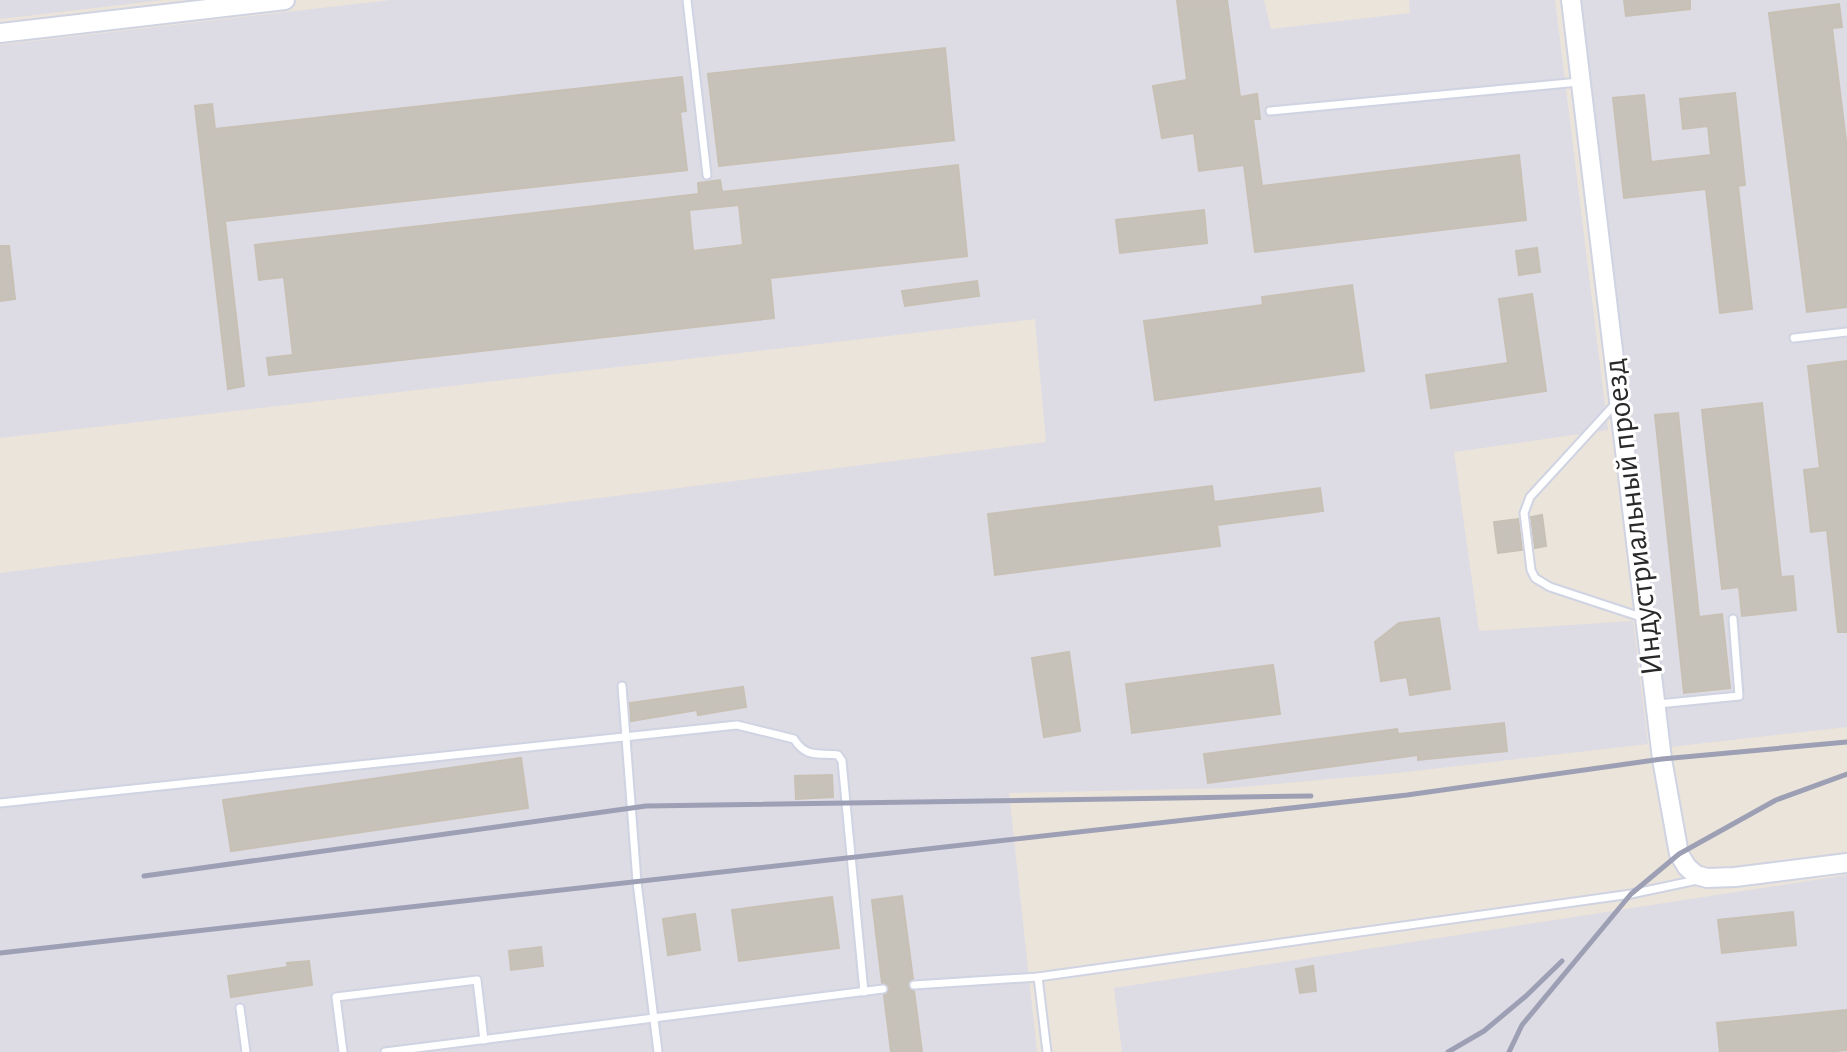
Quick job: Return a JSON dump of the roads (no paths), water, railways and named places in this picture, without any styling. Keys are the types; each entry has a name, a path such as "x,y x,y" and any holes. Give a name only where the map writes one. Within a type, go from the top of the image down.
{"street":[{"path":"0,33 285,0"},
{"name":"Индустриальный проезд","path":"1571,0 1662,759 1679,854 1691,871 1707,878"},
{"path":"1707,878 1847,863"}],"lane":[{"path":"687,0 707,175"},
{"path":"1270,111 1581,82"},
{"path":"1794,338 1847,332"},
{"path":"1619,400 1530,497 1524,513 1531,570 1535,578 1550,587 1646,618"},
{"path":"1655,705 1739,696 1733,619"},
{"path":"622,686 637,882 658,1052"},
{"path":"0,803 737,725 794,739 800,750 838,755 842,761 864,992"},
{"path":"914,985 1038,977 1631,894 1707,878"},
{"path":"1038,977 1047,1052"},
{"path":"343,1052 336,997 477,980 484,1040"},
{"path":"385,1052 883,989"},
{"path":"240,1008 246,1052"}],"railway":[{"path":"0,953 1407,795 1662,759 1847,742"},
{"path":"1509,1052 1522,1025 1631,894 1679,854 1776,800 1847,774"},
{"path":"144,876 646,806 1311,796"},
{"path":"1448,1052 1484,1031 1562,961"}]}
